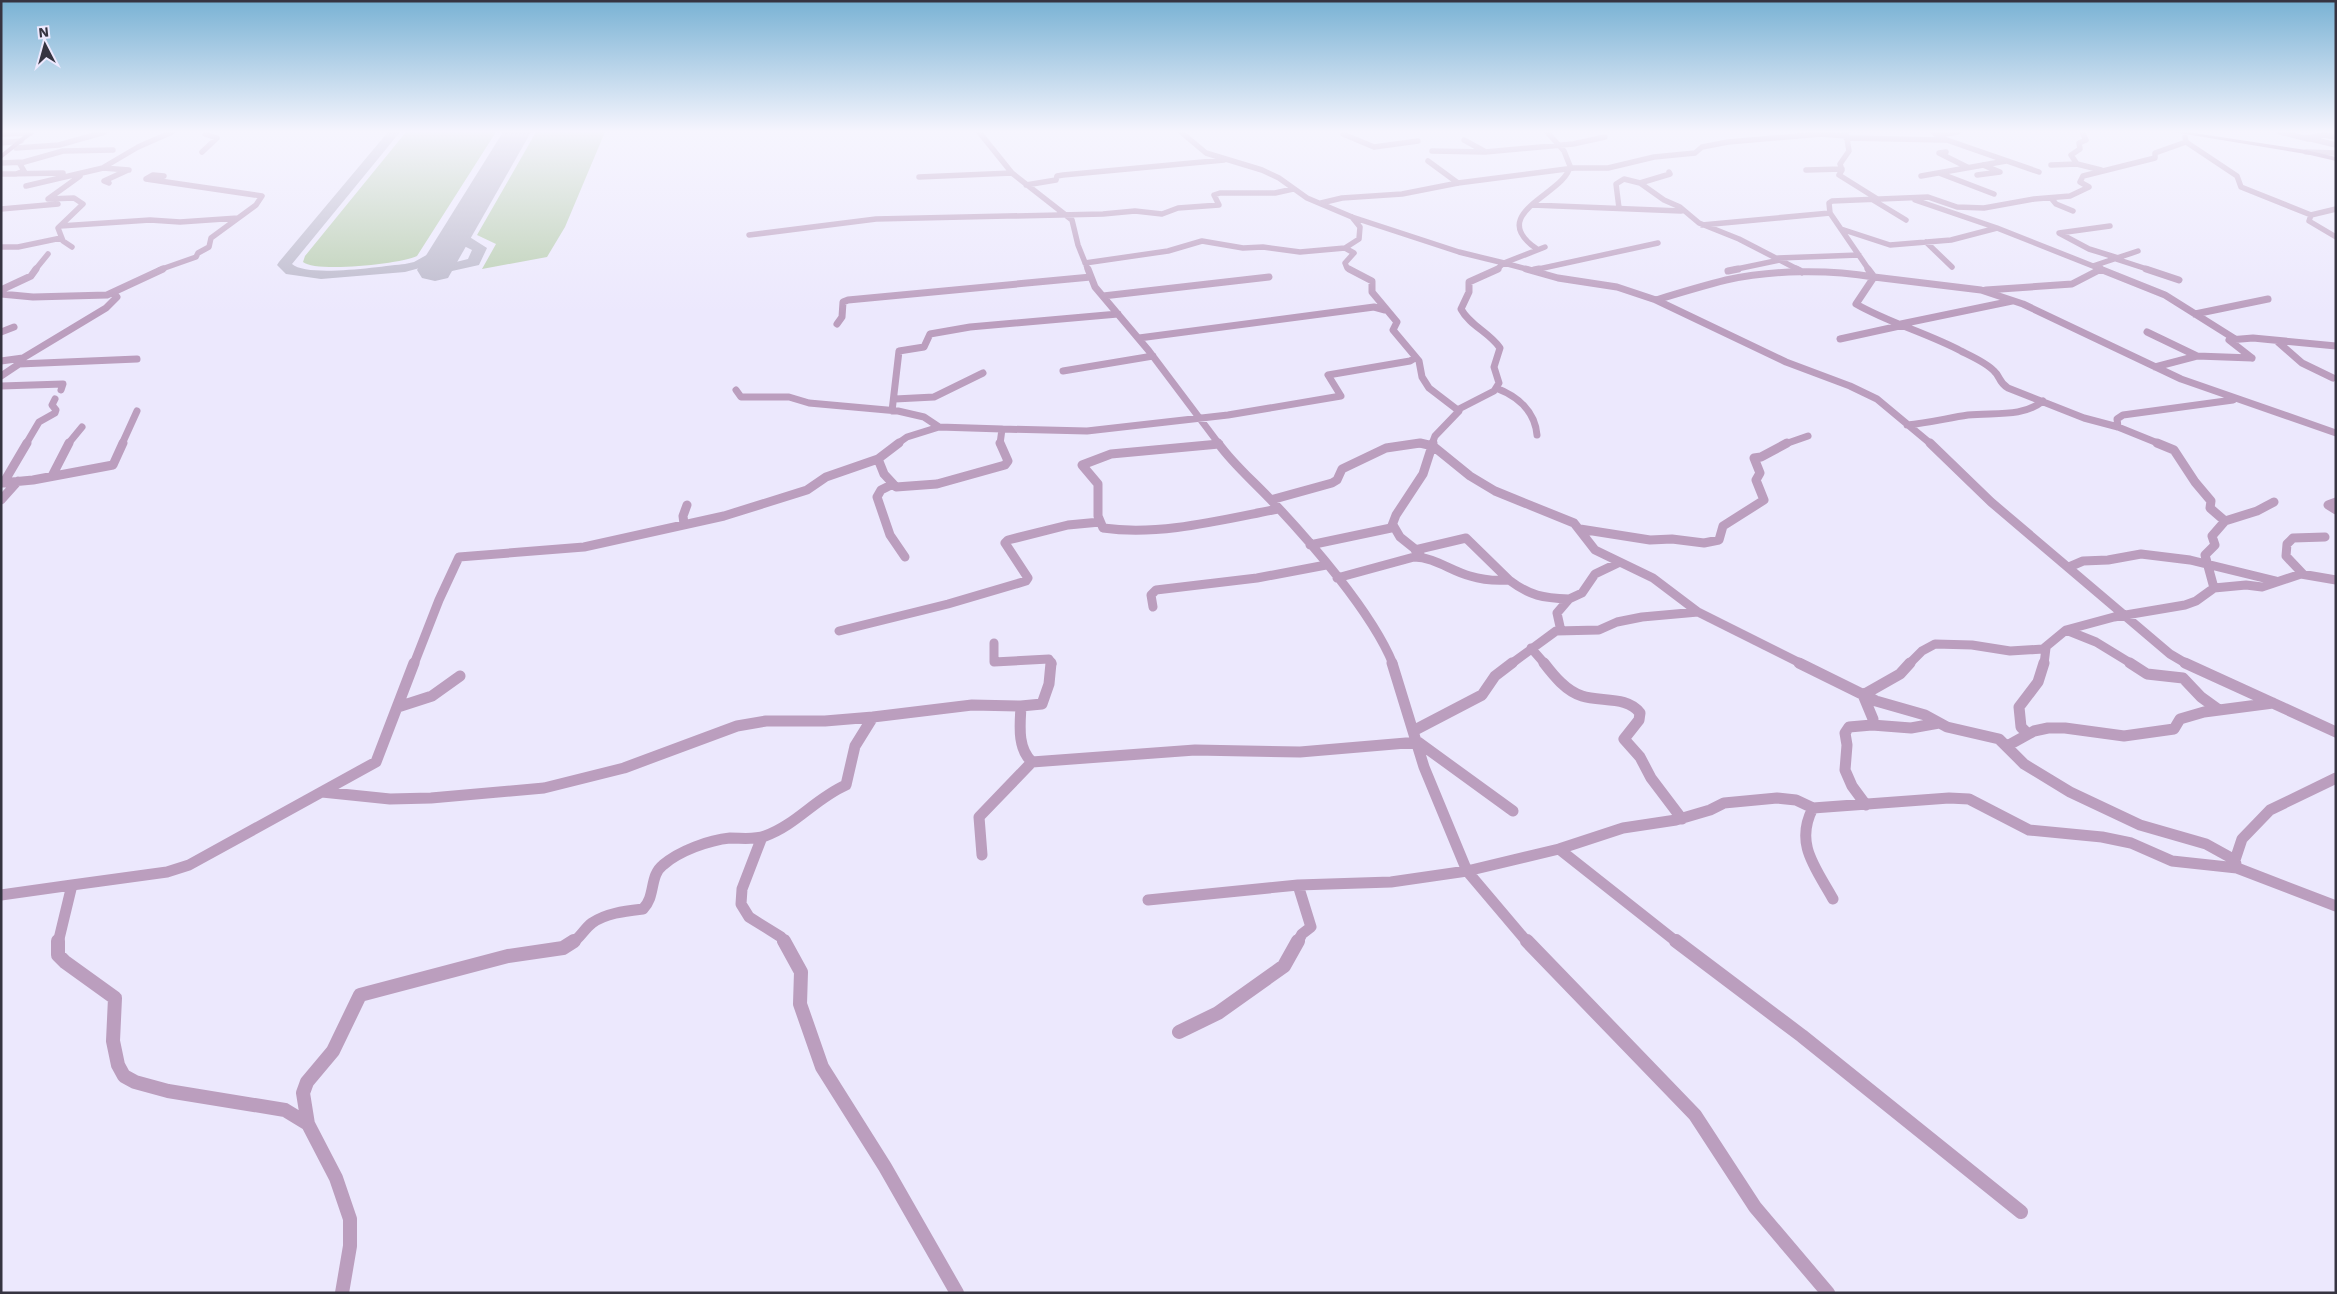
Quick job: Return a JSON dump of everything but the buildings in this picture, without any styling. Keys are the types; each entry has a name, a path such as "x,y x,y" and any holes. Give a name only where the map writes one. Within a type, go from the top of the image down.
{"street":[{"path":"30,244 59,228 82,207 83,204 74,198 48,198 56,192"},
{"path":"1,294 33,298 91,296 114,293 149,274 196,257 198,253 210,245 210,238 256,205 262,196 237,192"},
{"path":"1036,192 1072,220 1085,263 1103,296 1139,338 1230,459 1275,504 1360,607 1392,662 1424,767 1467,871 1517,931 1695,1115 1755,1207 1828,1293"},
{"path":"749,235 876,219 1063,213 1103,214 1152,211 1162,214 1174,210 1214,206 1219,204 1214,195 1220,193 1278,192"},
{"path":"1299,192 1352,217 1454,250 1558,278 1617,287 1656,300 1786,362 1861,390 1877,399 1928,442 1992,502 2170,654 2193,668 2336,732"},
{"path":"1321,204 1372,195 1410,192"},
{"path":"1537,249 1525,242 1519,232 1520,223 1532,205 1545,192"},
{"path":"1616,192 1619,208"},
{"path":"1652,192 1680,207 1702,225 1779,259 1802,272"},
{"path":"1865,192 1906,220"},
{"path":"1990,192 1994,194"},
{"path":"1874,277 1830,213 1828,203 1832,201 1928,197 1957,206 1984,208 2070,196 2080,192"},
{"path":"2254,192 2311,215 2336,209"},
{"path":"1907,198 1997,228 2165,295 2235,339 2336,346"},
{"path":"2051,198 2056,204 2073,211"},
{"path":"1,210 79,201"},
{"path":"1532,205 1683,211"},
{"path":"1702,225 1762,220 1795,214 1830,213"},
{"path":"2311,215 2309,221 2336,237"},
{"path":"1085,263 1168,250 1202,242 1243,248 1263,247 1300,252 1345,248 1359,239 1360,227 1352,217"},
{"path":"59,228 150,220 180,222 238,218"},
{"path":"2110,226 2059,233 2089,249 2179,280"},
{"path":"59,228 61,238 72,247"},
{"path":"1841,229 1888,244 1956,239 1997,228"},
{"path":"1,247 61,238"},
{"path":"1926,242 1952,267"},
{"path":"1533,270 1658,243"},
{"path":"1457,410 1494,391 1499,383 1494,367 1500,348 1493,337 1462,314 1461,309 1469,292 1469,282 1497,270 1504,263 1545,247"},
{"path":"1345,248 1354,253 1344,263 1347,268 1372,281 1372,292 1396,322 1393,330 1416,358 1429,388 1457,410"},
{"path":"2093,266 2138,251"},
{"path":"1,290 31,276 48,254"},
{"path":"1728,270 1779,259 1859,255"},
{"path":"1656,300 1710,287 1728,280 1802,272 1857,274 1981,290 2072,284 2101,269"},
{"path":"837,324 842,317 843,302 848,300 1091,277"},
{"path":"1103,296 1269,277"},
{"path":"1874,277 1866,292 1856,304 1875,315 1962,351 1990,368 2003,386 2084,418 2118,427 2177,452 2183,466 2211,501 2210,508 2225,521"},
{"path":"1981,290 2013,301 2155,367 2236,399 2336,433"},
{"path":"1,376 21,361 106,308 117,297 114,293"},
{"path":"2195,314 2268,299"},
{"path":"1840,339 2013,301"},
{"path":"1139,338 1374,307 1385,310"},
{"path":"892,411 895,399 898,351 923,348 928,335 932,333 968,327 1118,314"},
{"path":"1,332 14,327"},
{"path":"2147,332 2197,356"},
{"path":"2155,367 2197,356 2252,358 2230,342 2235,339"},
{"path":"2277,342 2302,363 2334,378"},
{"path":"1063,371 1153,356"},
{"path":"1,895 167,872 189,866 376,762 438,600 459,557 584,547 724,516 807,490 826,478 878,459 907,437 939,427 1086,431 1199,418 1341,396 1341,393 1328,378 1328,375 1410,361 1416,358"},
{"path":"1,361 137,359"},
{"path":"895,399 934,397 983,373"},
{"path":"1,386 63,384 61,390"},
{"path":"1496,388 1512,395 1521,403 1537,426 1537,435"},
{"path":"736,390 741,397 789,397 796,400 892,411 924,418 939,427"},
{"path":"3,482 39,422 55,414 56,410 52,406 55,399"},
{"path":"2118,427 2117,419 2123,415 2236,399"},
{"path":"1907,425 1975,414 2016,412 2036,407 2043,401"},
{"path":"1310,545 1387,530 1393,525 1396,515 1412,495 1423,474 1435,436 1459,411 1457,410"},
{"path":"3,482 52,476 113,465 137,411"},
{"path":"52,476 64,450 82,427"},
{"path":"878,459 884,474 896,487 912,488 1005,465 1008,461 1000,446 1002,430"},
{"path":"1580,529 1650,540 1672,539 1683,542 1704,543 1719,540 1723,526 1764,500 1756,480 1760,473 1754,458 1761,457 1790,442 1808,436"},
{"path":"1219,444 1111,454 1082,465 1098,484 1100,522 1103,528 1117,530 1180,528 1275,504 1332,483 1336,480 1342,468 1386,448 1420,443 1433,446 1480,482 1529,506 1561,516 1580,529 1595,550 1618,563 1653,578 1698,612 1863,695 1899,709 1925,715 1947,727 1999,739 2024,764 2093,803 2140,825 2186,837 2215,848 2336,906"},
{"path":"1,500 18,481"},
{"path":"893,484 881,490 877,497 888,520 887,532 894,545 905,557"},
{"path":"2214,588 2206,555 2215,545 2212,536 2225,521 2258,511 2274,502"},
{"path":"2336,502 2328,505 2336,510"},
{"path":"684,524 683,516 687,505"},
{"path":"840,631 948,604 1026,581 1028,578 1025,571 1005,542 1068,525 1100,522"},
{"path":"1393,525 1400,537 1424,557 1469,576 1509,580"},
{"path":"2302,574 2286,556 2287,544 2293,538 2325,537"},
{"path":"1416,550 1466,538 1502,571 1509,580 1534,596 1547,599 1569,599"},
{"path":"2069,567 2083,561 2108,560 2142,554 2208,565 2276,581"},
{"path":"1337,578 1414,557 1424,557"},
{"path":"1561,631 1557,613 1569,599 1582,592 1595,574 1618,563"},
{"path":"1153,607 1152,595 1156,590 1256,578 1326,564"},
{"path":"1863,695 1900,674 1922,651 1935,644 1972,645 1980,648 2010,651 2046,648 2066,630 2125,615 2185,605 2214,588 2246,585 2262,587 2302,574 2336,580"},
{"path":"1021,706 1023,751 1026,758 1032,762 1194,750 1300,752 1416,736 1482,696 1495,676 1556,631 1599,630 1617,622 1642,617 1698,612"},
{"path":"2066,630 2096,642 2147,674 2182,678 2201,697 2219,710"},
{"path":"322,792 390,798 431,798 544,788 624,768 737,726 766,721 825,721 972,705 1021,706 1042,704 1049,684 1052,664 1049,659 994,662 994,644"},
{"path":"1531,648 1567,686 1579,695 1626,702 1638,710 1639,721 1624,739 1640,756 1656,786 1682,819"},
{"path":"2027,733 2021,727 2019,707 2038,682 2039,674 2044,667 2046,648"},
{"path":"398,707 432,696 460,676"},
{"path":"1863,695 1873,719 1872,725"},
{"path":"2008,746 2019,743 2027,733 2064,728 2126,737 2174,729 2180,719 2219,710 2273,703"},
{"path":"342,1293 350,1246 350,1219 336,1178 308,1124 303,1093 307,1082 333,1050 360,995 508,956 563,948 580,938 592,923 615,913 643,909 648,906 652,899 654,874 659,867 670,859 706,844 725,839 762,837 793,823 834,789 846,785 855,746 873,717"},
{"path":"1866,806 1850,784 1845,765 1849,746 1845,733 1849,727 1872,725 1911,728 1939,723"},
{"path":"1416,736 1514,811"},
{"path":"982,856 978,817 1032,762"},
{"path":"2237,860 2242,839 2270,810 2319,788 2336,778"},
{"path":"1148,900 1298,885 1391,882 1467,871 1558,849 1623,828 1682,819 1710,810 1724,803 1777,798 1796,800 1813,808 1866,806 1949,798 1969,800 1990,808 2029,830 2102,837 2131,844 2172,861 2196,865 2237,860"},
{"path":"1813,808 1807,819 1805,848 1833,899"},
{"path":"762,837 742,890 741,904 749,917 781,937 801,972 800,1004 822,1067 886,1167 957,1293"},
{"path":"1558,849 1648,920 1802,1036 2021,1212"},
{"path":"72,885 64,923 58,939 58,955 70,969 102,985 115,998 113,1041 118,1065 124,1076 134,1082 168,1091 285,1110 308,1124"},
{"path":"1179,1032 1218,1013 1284,966 1302,934 1311,927 1298,885"}],"green space":[{"path":"357,192 458,192 417,256 394,262 324,267 303,262 305,256"},
{"path":"501,192 580,192 565,227 547,257 482,269 496,244 477,235"}],"taxiway":[{"path":"344,192 284,265 291,271 321,275 360,273 405,268 419,265 431,258"},
{"path":"431,258 433,265 452,267 474,262 480,248 459,238 457,233"},
{"path":"431,258 448,247"}],"runway":[{"path":"435,270 481,192"}]}
